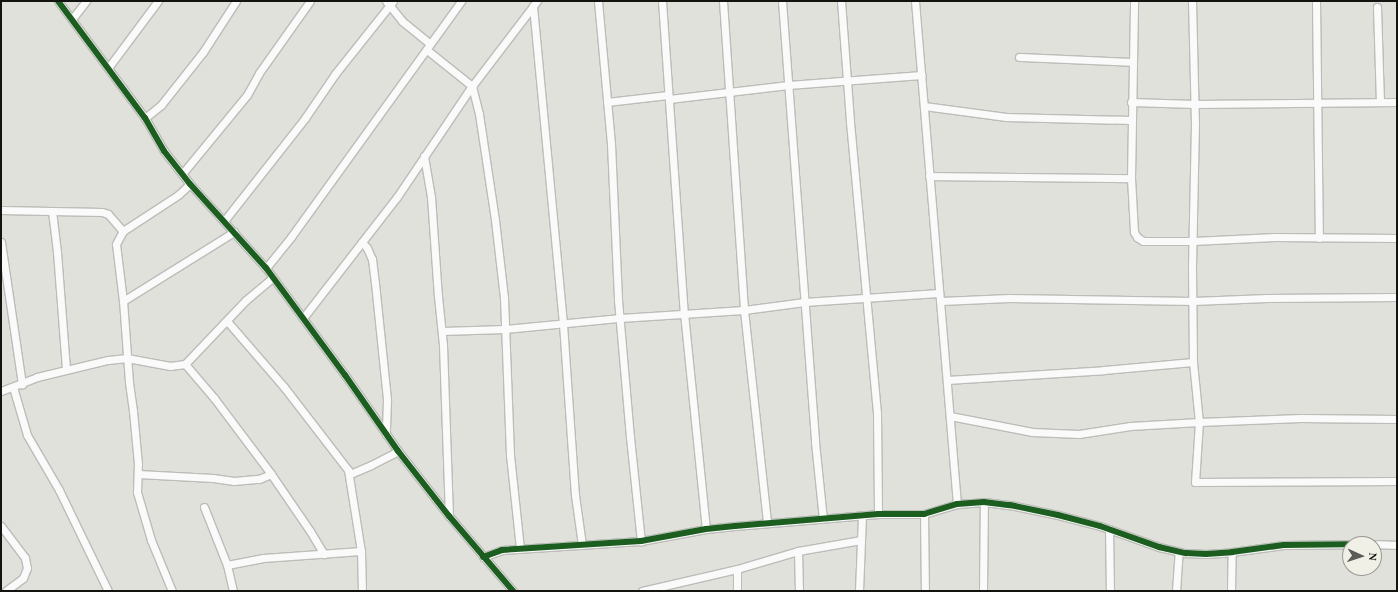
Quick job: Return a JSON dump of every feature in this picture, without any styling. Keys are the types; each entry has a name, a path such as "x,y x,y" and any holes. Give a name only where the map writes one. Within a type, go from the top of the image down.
{"street":[{"path":"58,1 145,118 164,151 190,184 266,268 398,451 449,516 513,591"},
{"path":"72,19 86,1"},
{"path":"108,68 158,1"},
{"path":"145,118 161,105 203,52 236,1"},
{"path":"182,174 247,95 259,73 310,1"},
{"path":"266,268 291,237 461,1"},
{"path":"598,1 607,102 620,318 630,437 642,541"},
{"path":"662,1 684,313 706,529"},
{"path":"723,1 744,310 767,523"},
{"path":"782,1 815,442 823,519"},
{"path":"841,1 846,80 877,414 878,514"},
{"path":"915,1 957,504"},
{"path":"1134,1 1134,62 1131,102 1131,178 1134,232 1137,237 1143,241 1193,242 1265,238 1397,238"},
{"path":"1192,1 1195,104 1193,242 1194,362 1200,422 1196,483 1397,481"},
{"path":"1316,1 1319,238"},
{"path":"224,222 300,124 335,74 390,2 402,21 472,86 479,114 495,220 504,298 510,455 520,548"},
{"path":"303,318 397,197 472,86 535,3"},
{"path":"535,3 563,324 575,495 582,545"},
{"path":"1377,7 1380,102"},
{"path":"1019,57 1134,62"},
{"path":"607,102 730,92 846,80 922,75"},
{"path":"1131,102 1195,104 1397,102"},
{"path":"924,106 1006,117 1131,120"},
{"path":"424,156 431,197 442,331 449,516"},
{"path":"929,176 1131,178"},
{"path":"172,591 151,540 138,499 136,482 138,474 123,301 116,244 123,231 178,194 190,184"},
{"path":"1,210 102,212 108,214 123,231"},
{"path":"52,211 57,252 66,370"},
{"path":"123,301 234,232"},
{"path":"1,242 22,384"},
{"path":"362,242 367,248 372,259 387,400 386,434"},
{"path":"1,391 38,377 108,360 127,358 170,366 185,364 246,300 272,278"},
{"path":"442,331 505,329 620,318 744,310 804,302 867,299 940,297 1193,301 1268,298 1397,297"},
{"path":"227,321 284,387 350,474 361,551 362,591"},
{"path":"947,380 1104,370 1194,362"},
{"path":"185,364 214,398 271,474 324,554"},
{"path":"13,387 27,435 59,490 108,591"},
{"path":"950,416 1032,432 1079,434 1130,426 1200,422 1300,418 1397,419"},
{"path":"350,474 398,451"},
{"path":"138,474 213,478 234,481 255,480 271,474"},
{"path":"483,557 502,550 642,541 706,529 767,523 878,514 924,514 957,504 984,502 1010,505 1044,512 1109,529 1159,547 1179,552 1206,554 1284,545 1342,544"},
{"path":"983,591 984,502"},
{"path":"204,507 227,565 233,591"},
{"path":"924,514 925,591"},
{"path":"859,591 862,516"},
{"path":"1,526 25,558 27,568 23,578 6,591"},
{"path":"1109,529 1110,591"},
{"path":"642,591 680,587 798,551 861,540"},
{"path":"1382,544 1397,545"},
{"path":"227,565 263,558 361,551"},
{"path":"798,551 799,591"},
{"path":"1176,591 1179,552"},
{"path":"1231,591 1232,552"},
{"path":"737,569 737,591"}],"cycle path":[{"path":"58,1 145,118 164,151 190,184 266,268 345,375 398,451 449,516 513,591"},
{"path":"483,557 502,550 641,541 706,529 735,526 878,514 924,514 957,504 984,502 1010,505 1058,515 1100,526 1159,547 1186,553 1206,554 1232,552 1284,545 1342,544"}]}
